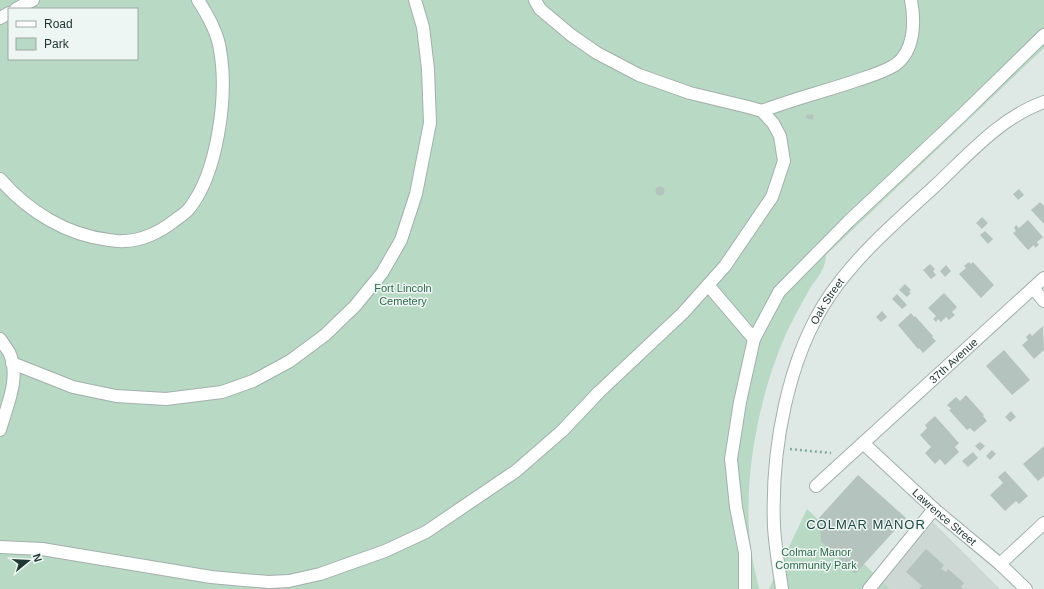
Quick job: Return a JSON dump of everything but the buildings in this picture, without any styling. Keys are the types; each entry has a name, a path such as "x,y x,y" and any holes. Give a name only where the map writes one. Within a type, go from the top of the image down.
{"street":[{"path":"18,8 33,0"},
{"path":"0,179 13,194 41,215 66,229 94,238 124,242 147,237 165,228 188,210 201,189 214,158 223,87 220,49 209,18 198,0"},
{"path":"12,363 73,387 116,396 166,399 222,392 254,381 290,360 325,336 355,306 382,273 401,240 416,194 430,123 428,69 423,27 415,0"},
{"path":"0,547 42,549 211,577 269,582 320,574 385,551 426,532 516,471 562,431 599,392 683,313 725,266 772,197 784,161 780,136 773,123 762,111 748,106 690,93 639,75 597,53 571,35 540,9 535,0"},
{"path":"762,111 788,101 876,74 896,64 906,53 913,36 914,15 911,0"},
{"path":"745,589 745,553 736,507 731,459 740,402 754,339 779,292 849,221 961,116 1044,35"},
{"name":"Oak Street","path":"782,589 776,554 774,526 774,497 779,447 782,423 790,385 801,351 815,320 830,294 854,264 880,237 977,147 1013,117 1030,107 1044,102"},
{"name":"37th Avenue","path":"816,486 1044,278"},
{"path":"708,285 754,339"},
{"path":"1033,288 1044,301"},
{"path":"0,339 9,353 14,381 0,430"},
{"name":"Lawrence Street","path":"863,443 934,509 1000,564 1026,589"},
{"path":"869,589 934,509"},
{"path":"1000,564 1044,523"}],"path":[{"path":"779,447 811,451"}],"shaded area":[{"path":"933,522 1000,589 890,589 882,581"}],"green space":[{"name":"Fort Lincoln Cemetery","path":"0,0 1044,0 1044,48 826,255 822,270 808,292 785,336 775,360 760,413 754,441 751,469 749,524 751,550 759,589 0,589"},
{"name":"Colmar Manor Community Park","path":"807,509 890,589 769,589"}],"district":[{"name":"COLMAR MANOR","path":"866,524"}]}
